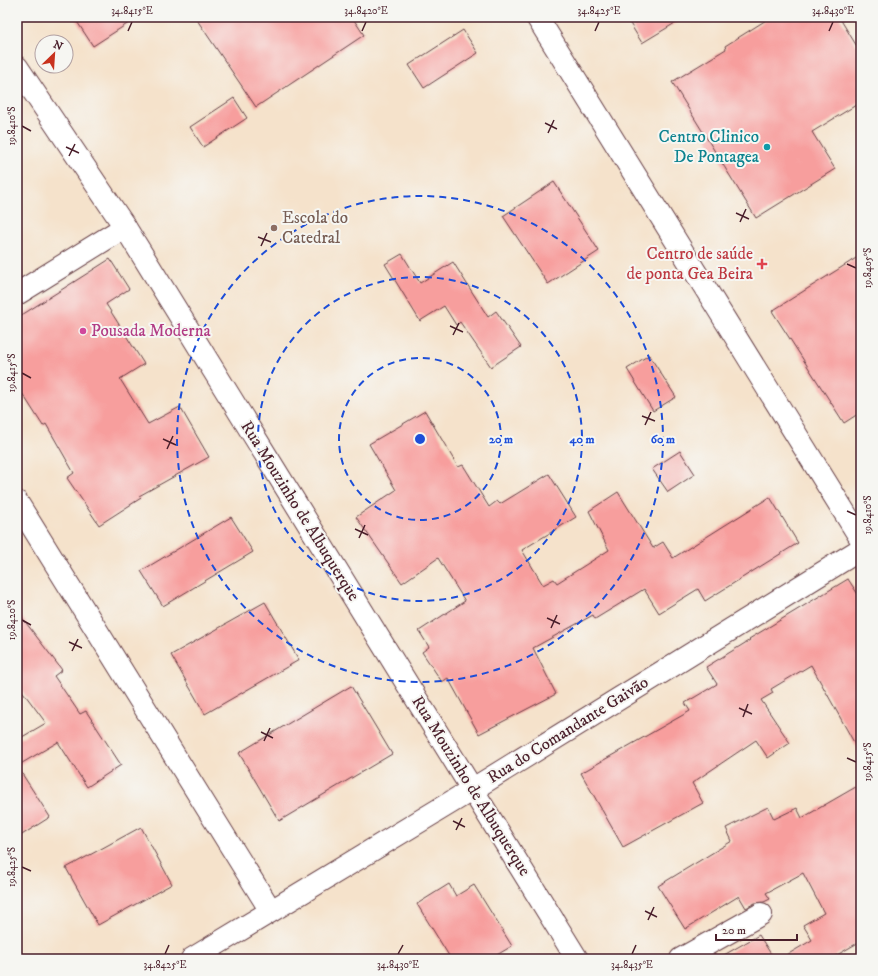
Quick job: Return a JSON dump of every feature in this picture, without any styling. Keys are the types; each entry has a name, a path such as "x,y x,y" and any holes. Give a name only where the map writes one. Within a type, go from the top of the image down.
{"street":[{"path":"537,17 861,539"},
{"name":"Rua Mouzinho de Albuquerque","path":"17,67 124,227 577,959"},
{"path":"17,294 124,227"},
{"path":"17,502 271,911"},
{"name":"Rua do Comandante Gaivão","path":"192,959 473,789 861,549"},
{"path":"681,959 761,914"}],"building":[{"path":"74,17 138,17 93,46"},
{"path":"195,17 352,17 364,35 256,107"},
{"path":"626,17 685,17 642,43"},
{"path":"771,17 839,17 861,53 861,102 812,132 835,169 756,218 672,82 726,49 725,46"},
{"path":"463,30 478,53 424,88 409,65"},
{"path":"234,98 247,118 203,147 190,127"},
{"path":"554,182 599,251 548,284 503,216"},
{"path":"402,254 420,283 453,262 488,317 496,311 521,347 491,367 460,322 456,325 444,306 420,321 385,264"},
{"path":"861,255 861,412 844,423 772,311"},
{"path":"110,259 129,289 106,304 144,364 120,379 148,424 180,407 209,457 139,496 141,498 99,525 67,478 74,473 46,424 43,426 17,385 17,318"},
{"path":"649,355 676,397 653,411 627,369"},
{"path":"425,411 458,467 463,465 489,507 497,501 500,504 549,474 576,517 522,550 543,585 554,579 557,583 609,550 589,511 618,492 653,548 663,542 673,558 770,497 798,543 705,601 698,589 659,613 644,589 595,619 593,615 533,648 556,694 479,734 448,678 442,682 422,652 429,647 419,631 465,601 438,558 402,583 356,517 396,490 369,444"},
{"path":"680,451 695,474 668,492 652,469"},
{"path":"231,517 253,552 163,606 141,571"},
{"path":"848,579 861,599 861,755 811,665 771,689 773,693 761,700 790,743 768,758 756,740 692,783 703,803 623,847 581,773 690,711 685,703 717,684 706,667"},
{"path":"265,602 299,660 205,714 171,655"},
{"path":"17,611 62,670 54,676 80,714 86,711 121,765 87,787 58,742 17,766 17,740 46,723 17,684"},
{"path":"351,686 392,754 279,821 239,753"},
{"path":"17,766 50,817 17,838"},
{"path":"861,784 861,941 830,959 780,959 812,940 803,925 824,913 803,873 766,893 770,899 764,902 755,903 746,908 739,896 685,929 658,886 732,841 726,828 768,807 774,819 797,808 802,818"},
{"path":"141,827 172,884 98,925 66,868"},
{"path":"449,884 456,896 474,885 512,946 490,959 451,959 417,904"},
{"path":"759,935 774,959 717,959"}],"place":[{"name":"Centro Clinico De Pontagea","path":"767,147"},
{"name":"Escola do Catedral","path":"274,228"},
{"name":"Centro de saúde de ponta Gea Beira","path":"762,264"},
{"name":"Pousada Moderna","path":"83,331"}]}
